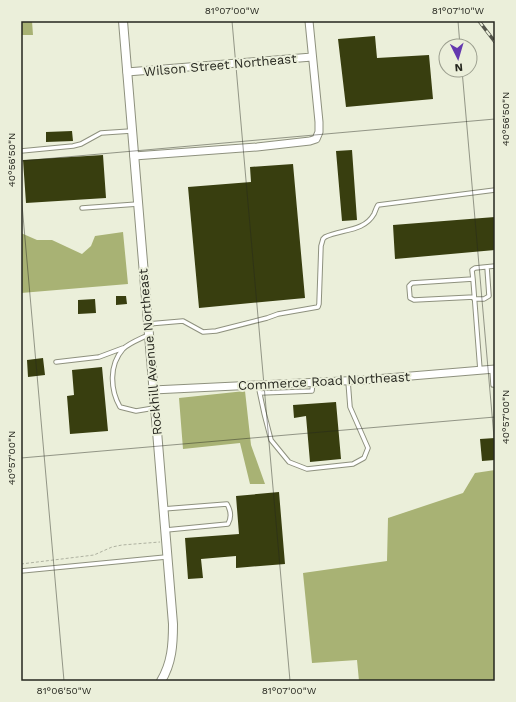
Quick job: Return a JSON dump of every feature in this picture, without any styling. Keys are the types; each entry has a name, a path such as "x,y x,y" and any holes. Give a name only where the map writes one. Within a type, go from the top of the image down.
{"street":[{"name":"Rockhill Avenue Northeast","path":"123,21 173,624 173,647 165,680"},
{"path":"134,156 257,147 310,142 316,139 319,132 319,122 309,21"},
{"name":"Wilson Street Northeast","path":"127,72 312,57"},
{"name":"Commerce Road Northeast","path":"153,390 259,389 313,382 348,381 494,369"}],"lane":[{"path":"21,151 73,146 101,133 132,131"},
{"path":"148,324 183,321 203,332 216,331 278,314 318,307 321,246 325,237 356,228 366,223 378,206 495,190"},
{"path":"82,208 138,204"},
{"path":"473,279 412,283 409,286 410,298 414,300 484,299 489,296 487,266"},
{"path":"480,370 472,270 475,268 495,266"},
{"path":"56,362 99,357 124,348 149,335"},
{"path":"124,348 114,362 112,383 114,397 120,407 136,411 155,408"},
{"path":"494,369 493,385 495,385"},
{"path":"259,389 271,440 289,462 307,469 353,464 364,458 368,448 350,407 348,381"},
{"path":"163,508 227,504 230,509 231,519 228,524 165,530"},
{"path":"21,571 168,557"}],"path":[{"path":"21,564 94,555 112,547 122,545 166,542"}],"green space":[{"path":"21,21 32,21 33,35 21,35"},
{"path":"123,232 128,284 21,293 21,233 37,240 52,240 82,254 91,246 95,236"},
{"path":"245,391 251,445 265,484 250,484 240,443 183,449 179,398"},
{"path":"495,470 495,681 359,681 357,660 312,663 303,573 387,561 388,518 463,493 475,473"}],"building":[{"path":"375,36 377,58 429,55 433,99 346,107 338,39"},
{"path":"72,131 73,141 46,142 46,132"},
{"path":"352,150 357,220 342,221 336,151"},
{"path":"103,155 106,198 26,203 23,160"},
{"path":"293,164 305,298 199,308 188,187 251,182 250,167"},
{"path":"495,217 495,250 395,259 393,225"},
{"path":"116,296 126,296 127,304 116,305"},
{"path":"95,299 96,313 78,314 78,300"},
{"path":"43,358 45,375 28,377 27,360"},
{"path":"102,367 108,431 70,434 67,396 74,395 72,370"},
{"path":"336,402 341,459 310,462 306,416 294,418 293,405"},
{"path":"495,438 495,460 482,461 480,439"},
{"path":"279,492 285,564 236,568 236,556 201,559 203,578 188,579 185,538 239,534 236,496"}],"railway":[{"path":"479,21 495,42"}]}
